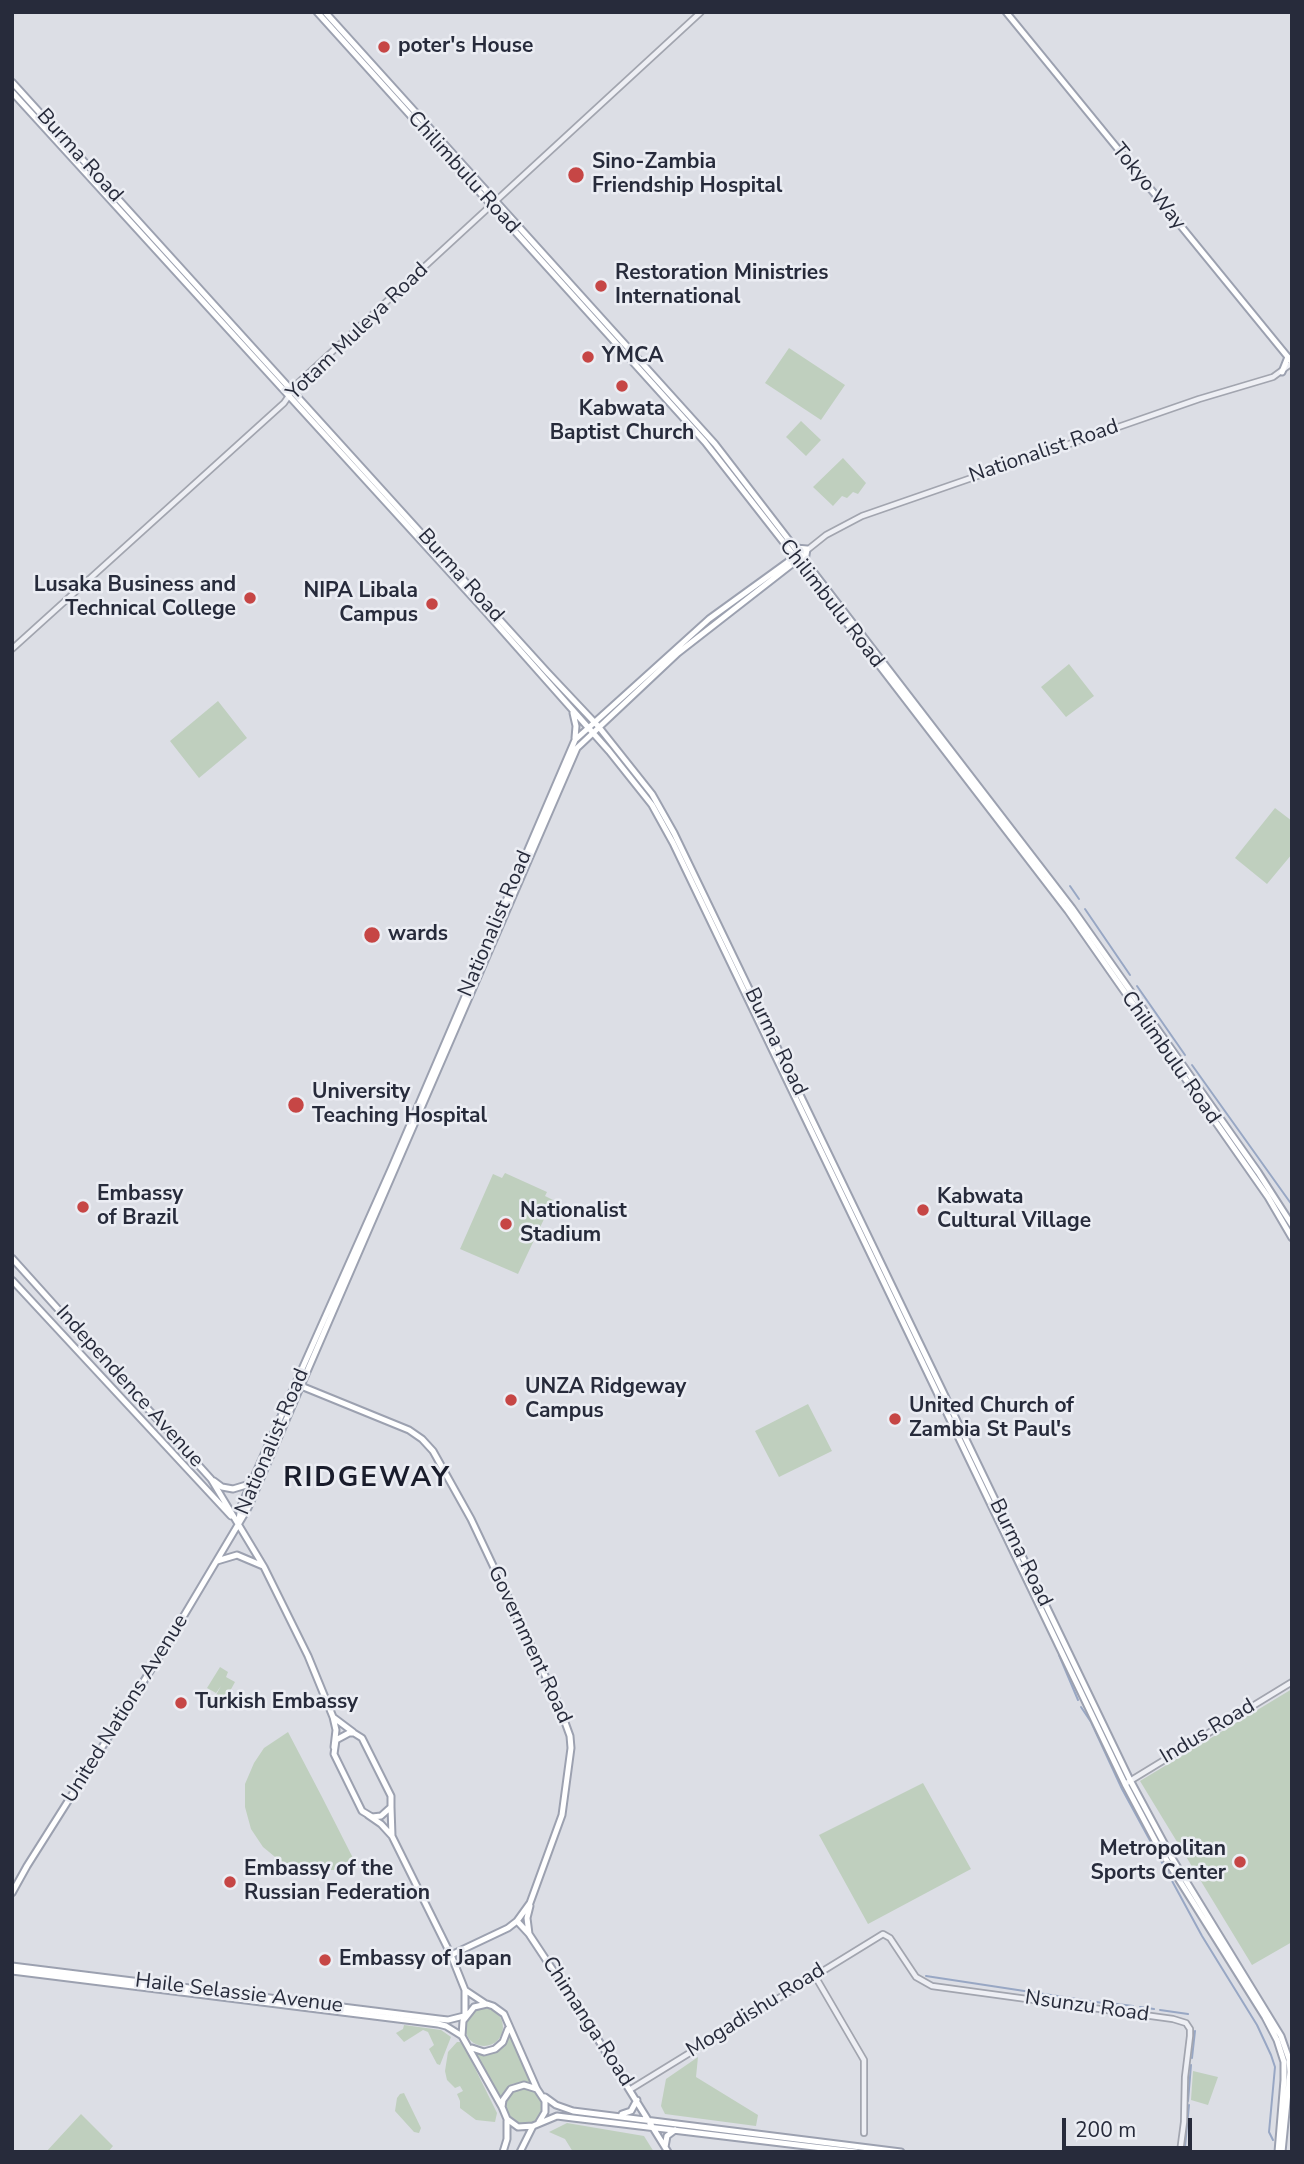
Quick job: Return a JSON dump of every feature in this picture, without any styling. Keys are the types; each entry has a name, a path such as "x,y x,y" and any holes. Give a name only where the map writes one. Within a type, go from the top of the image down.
{"main road":[{"name":"Chilimbulu Road","path":"317,12 715,444 796,548 799,560 842,617 1068,911 1268,1197 1292,1238"},
{"name":"Chilimbulu Road","path":"325,12 705,442 1072,908 1258,1172 1292,1225"},
{"name":"Tokyo Way","path":"1006,12 1289,357"},
{"name":"Burma Road","path":"12,82 290,395 583,709 641,779 674,833 1127,1782"},
{"name":"Burma Road","path":"12,92 485,611 604,745 652,805 673,843 1127,1782 1270,2014 1284,2044 1289,2059 1290,2083 1280,2152"},
{"path":"1289,357 1282,372 1292,372"},
{"path":"796,548 807,549"},
{"path":"799,560 807,549"},
{"path":"784,566 788,550"},
{"name":"Nationalist Road","path":"238,1523 248,1508 575,745 684,648 784,566 799,560"},
{"path":"570,709 576,726 575,745 591,741 604,745"},
{"path":"583,709 607,714 604,726 606,735"},
{"name":"Independence Avenue","path":"12,1258 211,1479 238,1523 264,1567 333,1717 336,1730 334,1754 360,1805 392,1836 451,1955 465,1990 465,2016"},
{"name":"Independence Avenue","path":"12,1280 238,1523"},
{"path":"101,1378 111,1367"},
{"name":"Nationalist Road","path":"238,1523 241,1506 299,1386"},
{"name":"Government Road","path":"299,1386 409,1430 433,1451 471,1519 558,1703 570,1736 571,1748 562,1815 530,1903 517,1921 451,1955"},
{"path":"211,1479 222,1487 233,1489 253,1483"},
{"name":"United Nations Avenue","path":"12,1893 238,1523"},
{"path":"217,1561 237,1555 264,1567"},
{"name":"Independence Avenue","path":"333,1717 366,1744 391,1796 392,1836"},
{"path":"334,1747 336,1740 342,1735 356,1734"},
{"path":"368,1815 381,1816 390,1807"},
{"path":"529,1934 527,1918 530,1903"},
{"name":"Chimanga Road","path":"517,1921 529,1934 631,2090 666,2149"},
{"name":"Haile Selassie Avenue","path":"12,1968 439,2019 465,2016"},
{"name":"Haile Selassie Avenue","path":"12,1968 438,2024 462,2036"},
{"path":"465,1990 499,2009 537,2090 556,2105 573,2111 616,2116 678,2129 856,2152"},
{"path":"487,2004 474,2007 465,2016 461,2025 462,2036 502,2107 507,2139 503,2152"},
{"path":"469,2046 484,2052 495,2049 506,2037 508,2026"},
{"path":"502,2107 503,2100 511,2089 524,2085 537,2090"},
{"path":"520,2152 546,2106 542,2095"},
{"path":"616,2116 631,2111 637,2100"},
{"path":"506,2119 518,2127 557,2116 650,2123 901,2152"},
{"path":"666,2149 667,2136 678,2129"}],"street":[{"name":"Yotam Muleya Road","path":"12,649 290,395 701,12"},
{"name":"Nationalist Road","path":"807,549 826,535 862,516 1282,372"},
{"name":"Indus Road","path":"1127,1782 1292,1682"},
{"name":"Mogadishu Road","path":"631,2090 883,1934"},
{"name":"Nsunzu Road","path":"883,1934 890,1938 916,1977 932,1986 1186,2023 1191,2036 1185,2077 1180,2152"},
{"path":"815,1976 864,2060 864,2133"}],"green space":[{"path":"789,348 845,385 821,420 765,383"},
{"path":"801,421 821,440 806,456 786,437"},
{"path":"843,458 866,483 858,494 853,492 847,498 842,496 833,506 813,487"},
{"path":"1069,664 1094,696 1066,717 1041,687"},
{"path":"218,701 247,738 199,778 170,741"},
{"path":"1275,808 1292,821 1292,854 1267,884 1235,858"},
{"name":"Nationalist Stadium","path":"505,1173 547,1192 545,1196 553,1200 518,1274 460,1249 493,1174 502,1178"},
{"path":"808,1404 832,1451 779,1477 755,1431"},
{"path":"220,1667 228,1672 226,1677 235,1682 224,1702 215,1697 221,1686 216,1693 207,1688"},
{"name":"Metropolitan Sports Center","path":"1292,1689 1292,1942 1252,1965 1140,1781"},
{"path":"288,1732 355,1862 333,1870 301,1869 280,1861 263,1847 251,1829 245,1807 245,1784 264,1748"},
{"path":"923,1783 971,1869 868,1924 819,1835"},
{"path":"484,2008 498,2013 503,2027 498,2041 484,2046 470,2041 465,2027 470,2013"},
{"path":"404,2025 441,2030 451,2037 440,2065 429,2049 434,2045 428,2032 423,2030 404,2042 396,2033 403,2029"},
{"path":"510,2037 532,2083 512,2084 504,2091 500,2100 476,2053 497,2051"},
{"path":"457,2042 464,2046 497,2113 495,2122 476,2120 460,2108 457,2094 463,2091 460,2086 455,2088 447,2080 445,2071 448,2052"},
{"path":"698,2057 696,2077 758,2115 756,2126 665,2114 661,2106 666,2079"},
{"path":"1193,2071 1218,2077 1208,2105 1191,2100"},
{"path":"524,2089 537,2095 543,2108 537,2121 524,2127 511,2121 505,2108 511,2095"},
{"path":"404,2093 421,2128 419,2133 414,2132 395,2111 397,2098"},
{"path":"81,2114 113,2146 108,2152 46,2152"},
{"path":"567,2123 644,2136 654,2152 573,2152 565,2139 549,2132"}],"waterway":[{"path":"1070,886 1079,899"},
{"path":"1085,909 1130,975"},
{"path":"1137,986 1185,1055"},
{"path":"1192,1065 1292,1205"},
{"path":"1059,1655 1078,1700"},
{"path":"1081,1707 1202,1936 1257,2025 1271,2055 1275,2067 1269,2132 1273,2140"},
{"path":"926,1976 1103,2003"},
{"path":"1109,2003 1133,2006"},
{"path":"1140,2007 1154,2009"},
{"path":"1160,2010 1188,2014"},
{"path":"1192,2058 1195,2031"},
{"path":"1188,2101 1191,2065"},
{"path":"1185,2147 1189,2105"}],"place":[{"name":"poter's House","path":"384,47"},
{"name":"Sino-Zambia Friendship Hospital","path":"576,175"},
{"name":"Restoration Ministries International","path":"601,286"},
{"name":"YMCA","path":"588,357"},
{"name":"Kabwata Baptist Church","path":"622,386"},
{"name":"Lusaka Business and Technical College","path":"250,598"},
{"name":"NIPA Libala Campus","path":"432,604"},
{"name":"wards","path":"372,935"},
{"name":"University Teaching Hospital","path":"296,1105"},
{"name":"Embassy of Brazil","path":"83,1207"},
{"name":"Kabwata Cultural Village","path":"923,1210"},
{"name":"Nationalist Stadium","path":"506,1224"},
{"name":"UNZA Ridgeway Campus","path":"511,1400"},
{"name":"United Church of Zambia St Paul's","path":"895,1419"},
{"name":"Turkish Embassy","path":"181,1703"},
{"name":"Metropolitan Sports Center","path":"1240,1862"},
{"name":"Embassy of the Russian Federation","path":"230,1882"},
{"name":"Embassy of Japan","path":"325,1960"}],"district":[{"name":"RIDGEWAY","path":"367,1479"}]}
